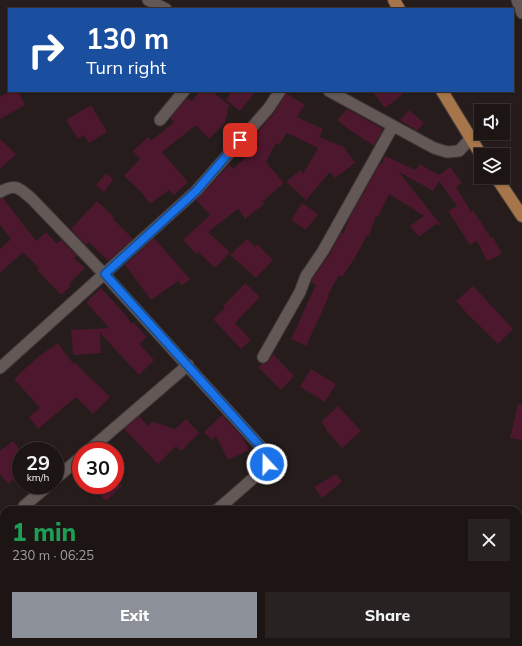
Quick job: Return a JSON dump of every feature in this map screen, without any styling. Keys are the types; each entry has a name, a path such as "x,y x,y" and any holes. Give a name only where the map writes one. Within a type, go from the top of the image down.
{"main road":[{"path":"443,92 476,148"},
{"path":"501,184 522,216"}],"street":[{"path":"148,0 164,8"},
{"path":"517,0 522,13"},
{"path":"160,120 183,92"},
{"path":"0,368 196,191 268,109 279,92"},
{"path":"331,92 434,148 447,152 459,151 470,138"},
{"path":"263,357 300,292 306,276 323,252 393,126"},
{"path":"0,192 7,188 16,187 22,190 105,274 261,447 267,457 267,464 265,468 222,506"},
{"path":"98,442 188,365"},
{"path":"64,471 72,465"},
{"path":"24,506 38,494"}],"building":[{"path":"9,92 18,92 25,105 0,119 0,97"},
{"path":"199,92 213,92 229,105 225,123 209,139 196,125 162,152 188,182 174,195 169,190 150,204 142,193 124,176 140,159 133,151 148,137 151,141 174,122 170,118 187,98 192,101"},
{"path":"231,92 255,92 240,111 226,100"},
{"path":"373,92 406,92 385,108"},
{"path":"286,93 305,105 297,117 323,129 319,137 344,147 355,163 335,178 330,172 306,200 286,182 300,170 303,174 318,148 287,133 279,145 276,143 266,162 284,183 262,202 264,204 245,219 238,209 208,232 230,252 215,268 198,252 196,254 183,240 210,215 196,200 229,165 233,169 260,144 252,139 274,113"},
{"path":"91,105 107,132 89,143 84,135 78,139 66,120"},
{"path":"347,109 383,129 374,146 337,120"},
{"path":"409,110 424,123 417,131 400,120"},
{"path":"0,139 16,154 0,169"},
{"path":"385,156 416,170 419,164 439,175 450,167 462,183 456,187 471,212 473,210 491,238 493,237 502,254 487,261 477,241 470,245 448,211 457,206 439,181 433,191 399,172 440,224 436,224 419,237 410,226 424,216 389,194 378,217 376,216 369,236 367,235 356,256 342,277 339,275 328,295 329,296 306,346 291,339 316,285 311,282 312,279 329,255 341,233 343,234 349,219 380,163 384,164 382,163"},
{"path":"106,173 113,180 104,192 96,185"},
{"path":"3,198 36,241 46,232 57,244 61,240 77,256 74,258 85,268 69,284 71,286 61,295 37,270 39,268 23,252 0,273 0,249 11,239 0,225 0,199"},
{"path":"97,201 114,217 112,218 133,239 108,261 89,242 86,245 71,229"},
{"path":"302,203 318,214 306,230 291,220"},
{"path":"154,238 190,279 182,286 178,281 151,300 125,265"},
{"path":"247,239 255,247 257,244 273,260 256,278 230,255"},
{"path":"245,283 260,297 235,323 251,340 241,349 213,319 225,308 223,306"},
{"path":"473,286 513,329 498,344 456,301"},
{"path":"101,288 132,324 133,322 147,337 139,344 154,360 139,375 100,333 101,353 73,355 71,330 109,328 86,302"},
{"path":"58,343 74,365 73,361 110,397 93,414 76,397 38,429 29,417 40,408 14,379 39,356"},
{"path":"273,354 294,376 281,390 258,367 267,363"},
{"path":"311,369 336,384 325,402 300,387"},
{"path":"518,404 522,405 522,440 510,438"},
{"path":"338,406 361,431 342,448 321,422"},
{"path":"222,415 243,438 249,450 228,460 216,436 212,440 204,432"},
{"path":"139,416 149,427 151,421 175,429 186,419 199,433 181,451 176,446 158,464 124,429"},
{"path":"13,441 14,442 12,442 12,481 8,484 0,474 0,451"},
{"path":"336,474 342,482 322,498 314,487"},
{"path":"100,494 113,494 106,501"}],"route":[{"path":"240,140 196,191 105,274 261,447 267,457 267,464"}]}
